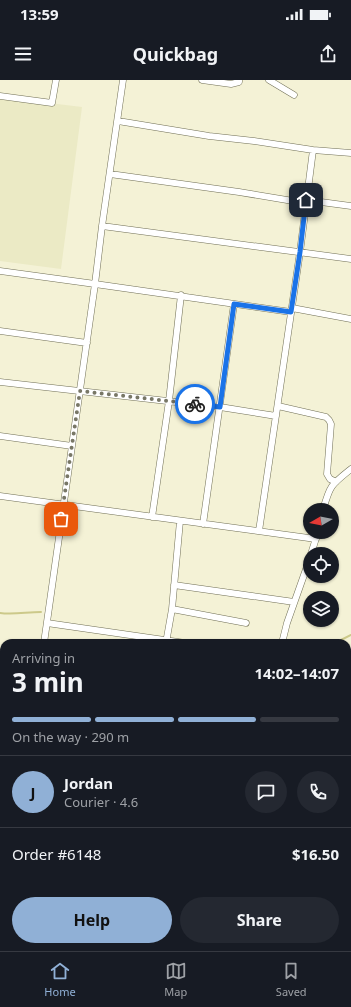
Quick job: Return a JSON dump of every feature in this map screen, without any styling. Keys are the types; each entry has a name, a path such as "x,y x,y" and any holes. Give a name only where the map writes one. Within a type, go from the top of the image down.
{"street":[{"path":"0,96 52,103 56,80"},
{"path":"45,639 123,80"},
{"path":"202,80 231,84 236,84 239,80"},
{"path":"269,80 294,95"},
{"path":"118,121 313,150 351,153"},
{"path":"259,531 300,252 313,150"},
{"path":"110,174 306,202 351,206"},
{"path":"102,226 351,259"},
{"path":"0,271 351,319"},
{"path":"152,517 169,402 181,295"},
{"path":"203,524 234,304"},
{"path":"0,330 87,343"},
{"path":"0,382 220,407 276,416"},
{"path":"278,406 326,417 329,420 331,424 327,474 330,479 336,482"},
{"path":"0,436 72,446"},
{"path":"325,503 328,492 336,482 351,469"},
{"path":"0,496 180,522 303,537"},
{"path":"167,639 172,609 180,522"},
{"path":"313,547 316,539"},
{"path":"283,639 303,577"},
{"path":"174,585 294,602"},
{"path":"172,609 246,623"},
{"path":"47,623 147,639"}],"shaded area":[{"path":"0,97 82,107 61,269 0,261"}],"waterway":[{"path":"0,613 10,614 41,612"},
{"path":"343,639 351,635"}],"way so far":[{"path":"61,519 80,391 195,404"}],"route":[{"path":"195,404 220,407 234,304 291,312 306,200"}]}
